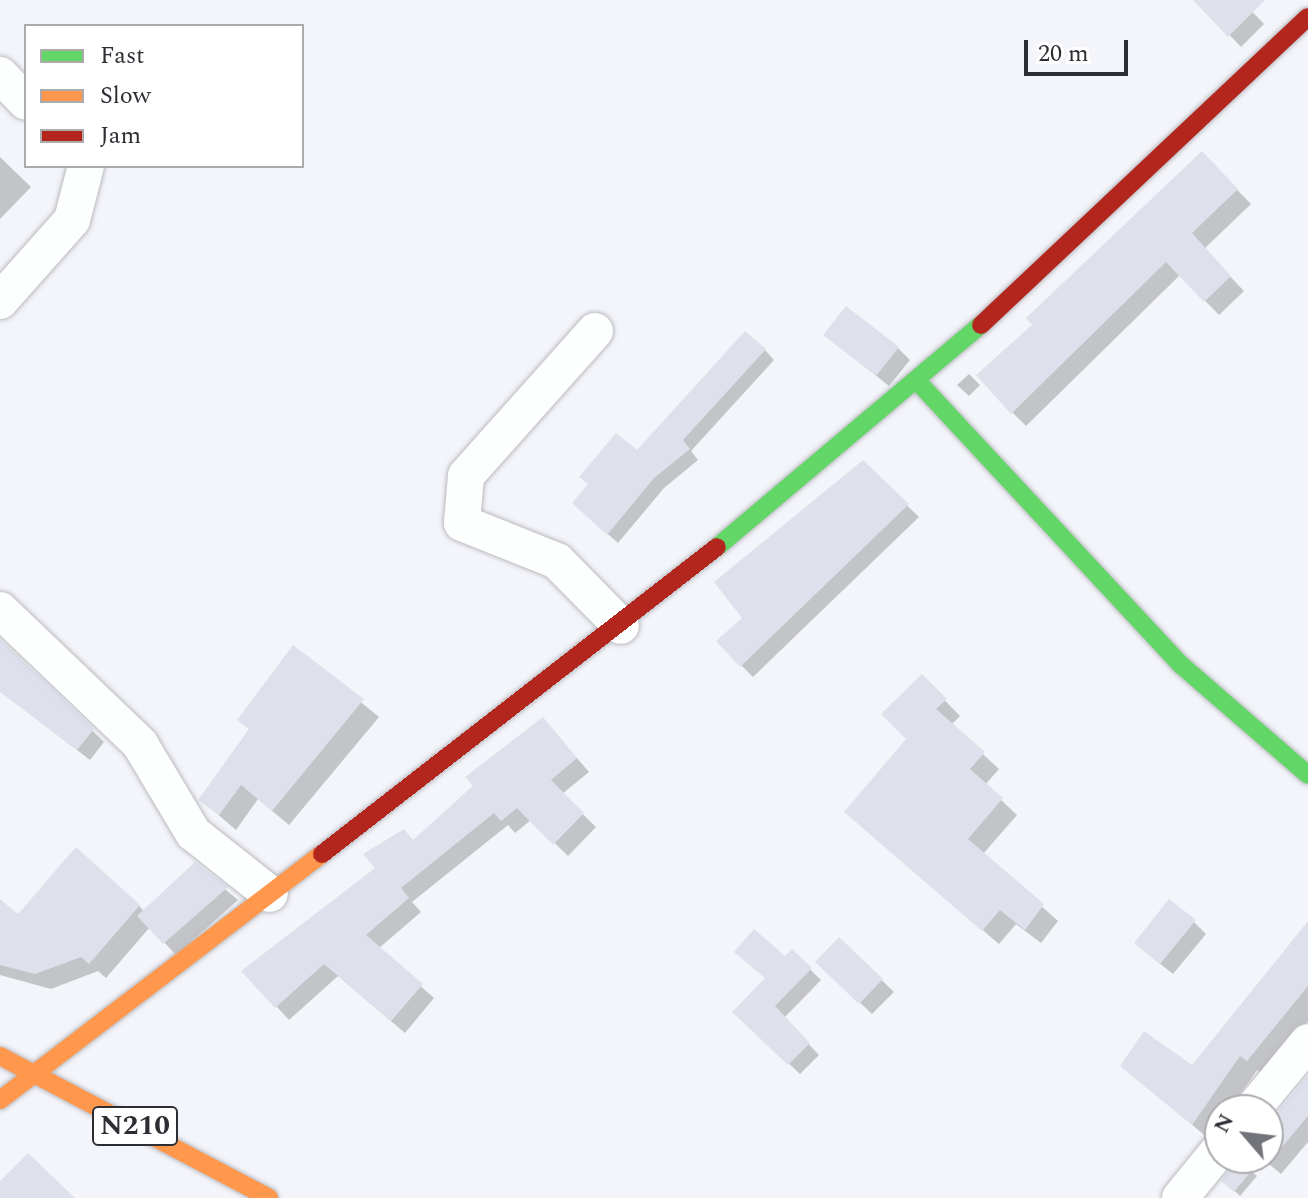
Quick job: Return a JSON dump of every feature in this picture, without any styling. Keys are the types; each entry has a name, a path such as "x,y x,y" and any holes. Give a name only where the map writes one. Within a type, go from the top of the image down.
{"main road":[{"path":"0,1100 621,626 918,382 1308,17"},
{"path":"918,382 1180,664 1308,775"},
{"name":"N210","path":"0,1056 269,1198"}],"street":[{"path":"0,75 24,100"},
{"path":"0,301 72,220 85,168"},
{"path":"595,331 466,476 462,523 557,561 621,626"},
{"path":"0,610 140,744 193,833 270,894"},
{"path":"1265,1094 1308,1042"},
{"path":"1180,1198 1204,1169"}],"building":[{"path":"1193,0 1265,0 1228,37"},
{"path":"1202,151 1238,189 1192,233 1231,276 1204,302 1166,262 1011,414 976,375 1032,325 1026,318"},
{"path":"846,306 899,347 876,376 823,335"},
{"path":"745,331 766,349 683,440 690,449 654,478 607,535 572,503 588,484 579,477 616,433 637,450"},
{"path":"863,460 909,504 740,667 716,641 742,618 714,582"},
{"path":"0,639 94,729 77,750 0,692"},
{"path":"293,645 364,699 272,811 241,785 219,815 198,800 249,729 237,720"},
{"path":"922,674 947,699 936,709 985,752 970,769 1003,798 968,839 1044,904 1025,930 1000,910 982,931 844,812 906,739 881,714"},
{"path":"543,717 577,758 551,780 584,813 553,845 517,808 501,821 494,813 401,888 409,898 366,935 423,984 391,1021 324,964 275,1008 241,971 375,868 363,854 404,829 413,840 473,786 465,777"},
{"path":"76,847 140,905 89,964 81,957 35,974 0,965 0,899 18,914"},
{"path":"195,862 228,887 163,944 137,916"},
{"path":"1169,899 1196,920 1160,964 1134,943"},
{"path":"1308,921 1308,986 1247,1061 1240,1056 1214,1094 1204,1094 1204,1108 1192,1125 1120,1066 1144,1031 1192,1065"},
{"path":"754,929 785,956 792,949 812,968 775,1006 810,1043 788,1065 732,1012 765,978 734,952"},
{"path":"839,937 883,979 859,1004 815,962"},
{"path":"1308,1075 1308,1116 1284,1145 1284,1104"},
{"path":"28,1153 75,1198 0,1198 0,1181"},
{"path":"1226,1174 1249,1174 1234,1192 1221,1181"}],"traffic: fast":[{"path":"717,547 981,325"},
{"path":"918,382 1180,664 1308,775"}],"traffic: slow":[{"path":"0,1100 322,854"},
{"path":"0,1056 269,1198"}],"traffic: jam":[{"path":"981,325 1308,17"},
{"path":"322,854 717,547"}]}
